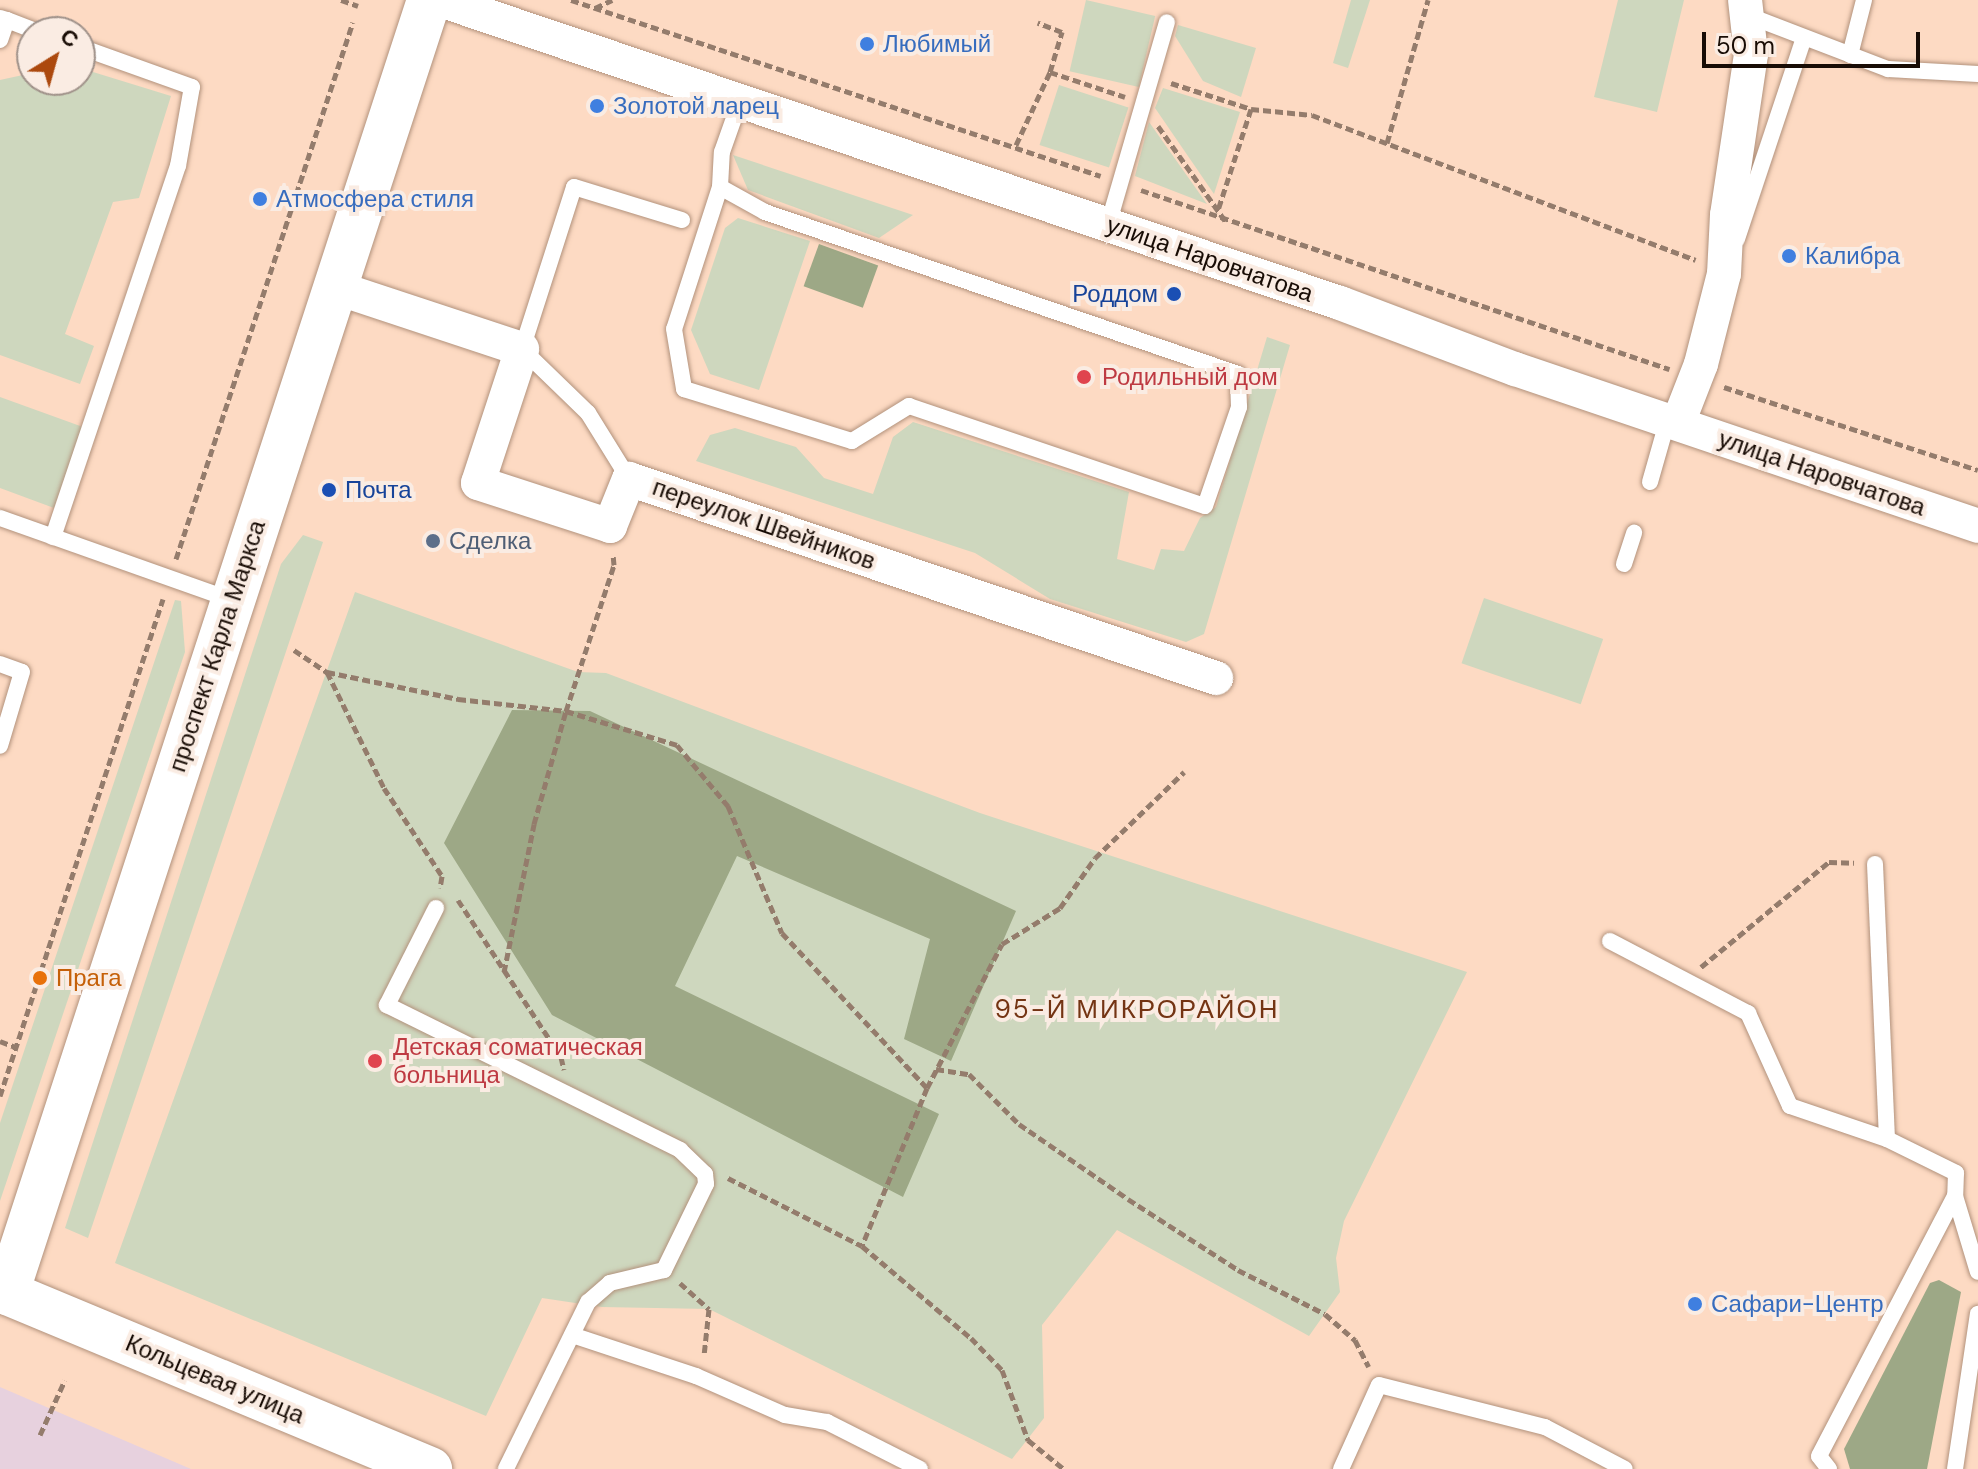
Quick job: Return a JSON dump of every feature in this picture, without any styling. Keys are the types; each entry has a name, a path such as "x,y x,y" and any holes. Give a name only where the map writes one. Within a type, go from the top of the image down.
{"street":[{"name":"проспект Карла Маркса","path":"4,1292 429,0"},
{"name":"улица Наровчатова","path":"440,0 739,104 1108,225 1978,526"},
{"path":"1673,421 1695,378 1724,274 1727,215 1751,54 1745,7"},
{"path":"334,287 522,349 478,483 610,526"},
{"name":"переулок Швейников","path":"610,526 629,479 1216,678"},
{"name":"Кольцевая улица","path":"4,1292 430,1469"}],"lane":[{"path":"1850,55 1864,0"},
{"path":"1745,7 1804,38 1888,69 1978,74"},
{"path":"0,40 3,19"},
{"path":"1108,225 1167,22"},
{"path":"1724,274 1804,38"},
{"path":"53,537 178,166 192,87 96,53"},
{"path":"720,187 765,212 1238,374 1239,407 1205,506 909,406 852,441 684,389 674,329 720,187 722,152 739,104"},
{"path":"629,479 588,413 522,349 574,187 682,220"},
{"path":"1650,482 1673,421"},
{"path":"0,518 232,600"},
{"path":"1624,564 1634,533"},
{"path":"0,664 22,672 0,746"},
{"path":"1875,864 1887,1139"},
{"path":"436,908 387,1005 699,1163 706,1184 664,1270 598,1290 572,1335 506,1469"},
{"path":"1610,941 1748,1013 1790,1106 1887,1139 1956,1173 1955,1196 1978,1272"},
{"path":"1829,1469 1819,1456 1955,1196"},
{"path":"1955,1469 1978,1314"},
{"path":"572,1335 696,1376 785,1415 827,1422 920,1469"},
{"path":"1341,1469 1379,1385 1545,1427 1625,1469"}],"path":[{"path":"341,0 358,6"},
{"path":"571,0 1016,145 1695,378 1978,470"},
{"path":"595,8 612,0"},
{"path":"1387,143 1428,0"},
{"path":"1016,145 1050,72 1062,32 1038,23"},
{"path":"1151,76 1251,109 1312,115 1671,248 1724,274"},
{"path":"1218,210 1251,109"},
{"path":"504,972 534,824 566,711 614,565 610,526"},
{"path":"294,650 327,672 458,699 566,711 677,745 728,806 782,933 927,1088"},
{"path":"327,672 384,788 561,1057 568,1097"},
{"path":"862,1246 927,1088 1002,944 1060,908 1095,858 1184,772"},
{"path":"1685,980 1829,862 1875,864"},
{"path":"436,908 442,876"},
{"path":"0,1041 18,1048"},
{"path":"936,1069 969,1074 1019,1124 1128,1199 1238,1270 1325,1314 1355,1340 1379,1385"},
{"path":"699,1163 862,1246 1002,1370 1028,1440 1064,1469"},
{"path":"664,1270 709,1309 707,1350 696,1376"},
{"path":"40,1435 65,1380"}],"shaded area":[{"path":"0,1387 65,1415 191,1469 0,1469"}],"green space":[{"path":"1086,0 1155,16 1139,87 1070,71"},
{"path":"1351,0 1370,0 1348,68 1333,63"},
{"path":"1618,0 1684,0 1657,112 1594,97"},
{"path":"1178,25 1256,48 1241,97 1203,81 1175,36"},
{"path":"96,73 171,96 139,198 113,202 65,334 94,346 80,384 0,355 0,80 16,76 16,96 96,96"},
{"path":"1059,85 1128,108 1109,167 1040,145"},
{"path":"1163,88 1240,112 1214,194 1155,108"},
{"path":"1149,122 1207,204 1135,176"},
{"path":"733,155 913,215 879,238 748,190"},
{"path":"738,218 810,241 759,390 710,374 691,330 725,228"},
{"path":"819,244 878,266 863,308 804,286"},
{"path":"1267,337 1290,345 1204,634 1186,642 1050,599 975,553 696,461 710,435 735,428 796,447 824,478 873,494 893,437 913,422 1129,492 1117,559 1154,570 1161,549 1184,551 1200,518 1216,507"},
{"path":"0,397 83,427 54,508 0,488"},
{"path":"303,535 323,542 88,1238 65,1228 281,564"},
{"path":"355,592 578,672 606,673 980,813 1467,972 1344,1221 1336,1258 1340,1292 1309,1336 1117,1230 1042,1325 1044,1418 1012,1459 709,1309 602,1307 542,1298 486,1416 115,1263"},
{"path":"1484,598 1603,639 1581,704 1462,663"},
{"path":"175,600 181,601 185,652 0,1201 0,1123"},
{"path":"512,710 590,711 1016,911 951,1061 904,1039 930,939 737,856 675,986 939,1114 903,1197 552,1015 444,843"},
{"path":"1939,1280 1961,1292 1927,1469 1850,1469 1844,1449 1930,1283"}],"place":[{"name":"Любимый","path":"867,44"},
{"name":"Золотой ларец","path":"597,106"},
{"name":"Атмосфера стиля","path":"260,199"},
{"name":"Калибра","path":"1789,256"},
{"name":"Роддом","path":"1174,294"},
{"name":"Родильный дом","path":"1084,377"},
{"name":"Почта","path":"329,490"},
{"name":"Сделка","path":"433,541"},
{"name":"Прага","path":"40,978"},
{"name":"Детская соматическая больница","path":"375,1061"},
{"name":"Сафари-Центр","path":"1695,1304"}],"district":[{"name":"95-Й МИКРОРАЙОН","path":"1137,1010"}]}
